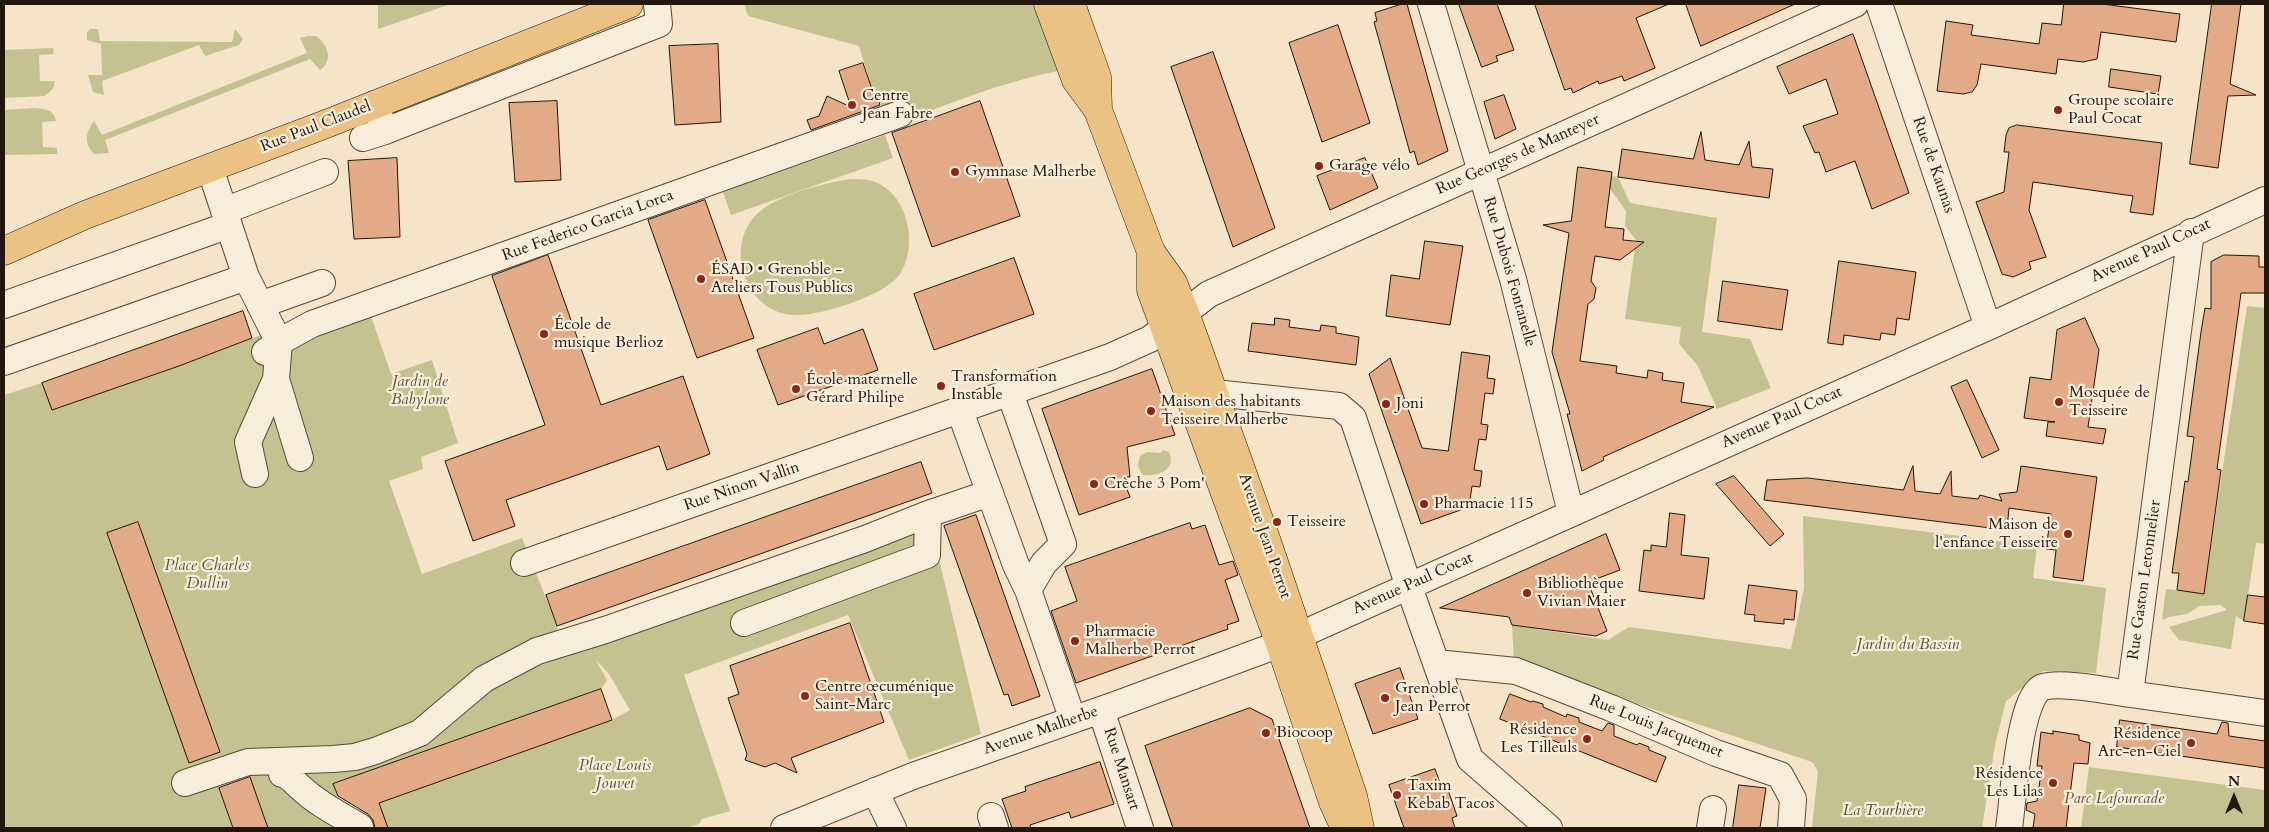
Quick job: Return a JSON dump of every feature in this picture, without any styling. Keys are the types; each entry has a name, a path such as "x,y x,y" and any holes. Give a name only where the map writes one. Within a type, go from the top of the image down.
{"main road":[{"name":"Rue Paul Claudel","path":"4,251 85,215 375,104 628,4"},
{"name":"Avenue Jean Perrot","path":"1048,4 1076,80 1098,110 1151,252 1151,290 1175,320 1214,393 1289,639 1333,802 1345,828"},
{"name":"Avenue Jean Perrot","path":"1071,4 1097,78 1098,110"},
{"name":"Avenue Jean Perrot","path":"1175,320 1289,639 1353,796 1360,828"}],"street":[{"path":"375,104 374,135 659,24 657,4"},
{"name":"Rue Dubois Fontanelle","path":"1431,4 1480,173 1513,278 1570,513"},
{"name":"Rue Georges de Manteyer","path":"1175,320 1209,294 1855,4"},
{"name":"Rue de Kaunas","path":"1879,4 1988,327"},
{"name":"Rue Federico Garcia Lorca","path":"270,349 312,324 900,114"},
{"path":"210,168 246,277 260,305 276,379 300,458"},
{"path":"4,305 226,218 325,172"},
{"name":"Avenue Paul Cocat","path":"1289,639 1988,327 2191,232 2265,200"},
{"name":"Rue Gaston Letonnelier","path":"2130,694 2191,232"},
{"path":"4,362 246,277"},
{"path":"260,305 322,282"},
{"name":"Rue Ninon Vallin","path":"524,563 1110,357 1145,342 1175,320"},
{"path":"254,474 248,442 276,379"},
{"path":"1010,393 1063,544 1044,564 1028,590"},
{"path":"1214,393 1339,406 1353,418 1409,587 1470,758 1549,828"},
{"path":"960,411 1016,566 1028,590 1072,720"},
{"path":"185,783 248,762 355,756 370,761 423,742 484,679 537,651 614,627 990,493"},
{"path":"744,623 927,555 928,514"},
{"name":"Avenue Malherbe","path":"784,828 913,776 1101,710 1289,639"},
{"name":"Rue Louis Jacquemet","path":"1436,663 1516,671 1611,708 1716,753 1780,775 1793,799 1790,828"},
{"path":"1451,709 1477,668"},
{"path":"2009,828 2024,718 2030,699 2041,687 2056,685 2265,713"},
{"name":"Rue Mansart","path":"1101,710 1140,828"},
{"path":"323,759 319,778 333,812"},
{"path":"282,774 288,775 302,790 333,812 360,827"},
{"path":"876,792 893,828"}],"green space":[{"path":"378,4 451,4 378,29"},
{"path":"744,4 1039,4 1063,70 997,87 890,126 877,94 874,95 859,46 748,16"},
{"path":"90,29 98,29 100,41 232,42 235,29 243,39 239,45 205,56 199,45 102,81 104,95 93,92 88,75 102,75 101,44 87,40 87,32"},
{"path":"316,36 324,44 328,53 327,62 320,70 310,59 105,140 109,153 94,154 91,150 87,142 87,134 94,121 102,135 307,53 300,38"},
{"path":"53,48 54,54 39,55 40,81 55,81 50,92 44,96 4,98 4,50"},
{"path":"34,108 48,110 55,117 56,121 42,122 43,147 57,148 57,154 4,155 4,110"},
{"path":"885,135 893,158 731,215 723,192"},
{"path":"1606,175 1618,177 1630,203 1717,218 1702,332 1750,339 1771,388 1717,409 1698,366 1679,344 1681,327 1625,319 1636,240 1625,226 1626,211 1605,182"},
{"path":"850,179 869,180 884,187 894,196 902,208 907,221 909,249 906,262 900,274 881,290 867,297 822,312 797,315 779,312 764,304 753,292 745,277 741,260 742,243 747,227 758,213 777,200 814,187"},
{"name":"Place Charles Dullin","path":"364,296 391,374 432,360 458,443 421,457 423,469 389,481 422,574 522,538 557,626 561,645 928,514 981,734 909,760 848,615 684,675 730,811 702,819 699,824 687,828 268,828 248,773 218,785 233,828 4,828 4,395 42,383 52,409 179,366","holes":["596,660 609,674 630,710 612,720 344,815 333,784 601,689 607,680"]},
{"path":"2247,306 2265,308 2265,544 2256,543 2244,621 2236,616 2231,649 2179,640 2169,627 2227,610 2220,605 2200,606 2187,614 2168,617 2164,620 2162,618 2166,589 2204,593"},
{"path":"1163,450 1169,452 1171,458 1168,468 1154,475 1142,475 1138,465 1140,456 1147,452 1160,453"},
{"name":"Jardin du Bassin","path":"1803,516 2037,546 2033,578 2106,588 2096,673 2043,671 2006,701 1995,745 1982,828 1812,828 1818,771 1812,762 1514,663 1512,625 1608,640 1629,627 1791,649 1804,588"},
{"name":"Parc Lafourcade","path":"2089,767 2265,790 2265,828 2081,828"}],"building":[{"path":"1407,4 1448,151 1418,165 1414,151 1410,153 1374,22 1377,21 1375,13"},
{"path":"1459,4 1497,4 1514,50 1496,56 1498,61 1482,67"},
{"path":"1535,4 1669,4 1636,18 1655,68 1624,81 1622,76 1599,84 1598,81 1573,93 1571,88 1565,90"},
{"path":"1686,4 1795,4 1701,46"},
{"path":"2064,4 2102,4 2180,14 2176,42 2101,32 2097,59 2083,62 2058,59 2056,74 1981,64 1977,85 1972,92 1963,94 1937,91 1946,21 1973,25 1971,35 2039,44 2042,23 2061,25"},
{"path":"2212,4 2241,4 2230,84 2256,95 2228,96 2218,168 2190,164"},
{"path":"1338,25 1370,123 1322,142 1289,43"},
{"path":"1853,34 1909,193 1872,209 1855,161 1826,172 1819,152 1815,153 1803,126 1838,114 1826,79 1789,94 1777,67"},
{"path":"718,44 721,122 675,125 669,46"},
{"path":"1213,52 1275,228 1233,247 1171,67"},
{"name":"Centre Jean Fabre","path":"863,63 874,95 876,94 880,105 811,130 807,120 819,116 827,96 851,107 839,71"},
{"path":"2111,69 2161,76 2158,94 2109,87"},
{"path":"1504,95 1516,129 1495,139 1484,102"},
{"path":"557,101 561,180 515,182 509,103"},
{"name":"Gymnase Malherbe","path":"980,101 1020,216 932,247 892,133"},
{"path":"2017,125 2162,143 2153,215 2130,212 2133,196 2033,182 2029,210 2046,257 2029,262 2031,269 2013,277 2002,274 1976,202 2004,192 2009,152 2004,152 2006,135 2009,128"},
{"path":"1701,132 1705,160 1739,165 1749,141 1752,167 1773,169 1769,198 1618,177 1622,149 1693,159"},
{"path":"397,158 400,237 354,239 348,161"},
{"path":"1365,158 1378,188 1330,210 1317,176"},
{"path":"1578,167 1612,172 1605,227 1624,229 1623,240 1644,242 1620,260 1595,256 1591,281 1596,288 1594,299 1588,304 1580,361 1617,366 1616,373 1647,378 1648,370 1663,373 1662,380 1684,383 1681,402 1714,407 1603,457 1604,460 1582,471 1567,414 1570,414 1552,352 1569,233 1543,225 1571,221"},
{"name":"ÉSAD • Grenoble - Ateliers Tous Publics","path":"705,200 754,338 697,358 648,220"},
{"path":"1425,241 1463,246 1450,325 1386,316 1391,275 1419,279"},
{"path":"548,255 601,405 683,376 710,454 667,470 659,446 506,500 515,526 473,541 445,461 545,425 492,276"},
{"path":"2224,255 2259,256 2259,267 2265,267 2265,293 2241,293 2217,469 2221,470 2204,594 2177,590 2179,573 2172,573 2185,481 2188,482 2194,437 2187,436 2201,332 2205,308 2211,309 2211,262"},
{"path":"1014,258 1034,314 934,350 914,294"},
{"path":"1839,261 1916,272 1909,320 1897,318 1895,335 1881,333 1880,340 1844,335 1843,345 1828,343"},
{"path":"1723,281 1788,290 1782,330 1718,321"},
{"path":"243,311 252,338 179,366 52,410 42,383"},
{"path":"1275,318 1290,320 1289,327 1320,331 1321,325 1336,327 1336,333 1359,337 1356,365 1248,351 1252,323 1274,325"},
{"path":"2085,318 2099,350 2088,427 2106,429 2103,444 2046,436 2048,422 2055,422 2024,418 2030,377 2051,380 2057,330"},
{"path":"818,328 824,344 863,329 878,370 778,405 757,350"},
{"path":"1462,352 1490,356 1487,378 1495,379 1493,394 1485,393 1481,424 1488,425 1486,440 1479,439 1474,470 1482,471 1480,487 1472,486 1469,507 1421,524 1369,374 1390,358 1422,448 1448,451"},
{"path":"1152,369 1175,435 1127,447 1130,477 1122,476 1130,497 1079,515 1042,409"},
{"path":"1967,380 1999,450 1982,458 1951,387"},
{"path":"921,462 932,493 557,626 546,595"},
{"path":"1913,466 1915,491 1940,494 1951,471 1952,496 1978,499 1980,495 2002,501 1999,494 2017,492 2021,466 2097,477 2083,581 2053,577 2056,550 2046,549 2051,514 2009,508 2007,530 1764,500 1767,480 1808,478 1903,490"},
{"path":"1734,476 1784,534 1770,546 1716,484"},
{"path":"1670,513 1685,515 1681,555 1709,558 1704,599 1639,591 1644,550 1651,551 1651,545 1666,547"},
{"path":"976,515 1040,696 1012,706 1008,694 1004,695 944,526"},
{"path":"138,522 220,752 189,763 107,533"},
{"path":"1190,523 1192,529 1205,525 1219,565 1233,561 1238,575 1225,580 1239,621 1227,625 1228,629 1076,683 1051,611 1077,601 1065,567"},
{"name":"Bibliothèque Vivian Maier","path":"1606,534 1620,570 1588,582 1607,631 1596,636 1512,625 1509,617 1440,608"},
{"path":"1749,585 1797,591 1794,620 1784,619 1784,624 1754,621 1755,615 1745,614"},
{"path":"2248,595 2265,597 2265,624 2244,621"},
{"name":"Centre œcuménique Saint-Marc","path":"850,623 884,722 791,758 797,773 775,763 765,767 745,760 747,754 728,698 739,694 730,666"},
{"name":"Grenoble Jean Perrot","path":"1400,668 1418,719 1373,734 1355,684"},
{"path":"601,689 612,720 379,803 388,828 375,828 373,820 368,814 338,796 333,784"},
{"name":"Résidence Les Tilleuls","path":"1510,694 1531,702 1543,704 1543,707 1566,717 1567,714 1579,718 1579,722 1602,731 1608,723 1614,725 1614,736 1637,745 1639,743 1649,747 1649,750 1666,757 1656,782 1500,719"},
{"path":"1250,708 1272,719 1310,828 1173,828 1145,746"},
{"name":"Résidence Arc-en-Ciel","path":"2120,720 2217,734 2222,722 2228,723 2229,736 2265,741 2265,768 2117,747"},
{"name":"Résidence Les Lilas","path":"2053,731 2079,735 2079,740 2090,743 2088,764 2074,763 2066,828 2033,828 2035,814 2026,810 2027,803 2037,801 2042,766 2037,766 2041,732 2053,734"},
{"path":"1100,762 1114,804 1071,818 1069,812 1030,825 1031,828 1012,828 1002,799 1026,791 1025,787"},
{"path":"1435,769 1442,788 1447,787 1457,816 1452,818 1455,828 1404,828 1389,785"},
{"path":"250,777 268,828 233,828 219,788"},
{"path":"1739,785 1766,788 1760,828 1733,828"}],"place":[{"name":"Centre Jean Fabre","path":"852,105"},
{"name":"Groupe scolaire Paul Cocat","path":"2058,110"},
{"name":"Garage vélo","path":"1319,166"},
{"name":"Gymnase Malherbe","path":"955,172"},
{"name":"ÉSAD • Grenoble - Ateliers Tous Publics","path":"701,279"},
{"name":"École de musique Berlioz","path":"544,334"},
{"name":"Transformation Instable","path":"941,386"},
{"name":"École maternelle Gérard Philipe","path":"796,389"},
{"name":"Mosquée de Teisseire","path":"2059,402"},
{"name":"Joni","path":"1386,404"},
{"name":"Maison des habitants Teisseire Malherbe","path":"1151,411"},
{"name":"Crèche 3 Pom'","path":"1094,484"},
{"name":"Pharmacie 115","path":"1424,504"},
{"name":"Teisseire","path":"1277,522"},
{"name":"Maison de l'enfance Teisseire","path":"2068,534"},
{"name":"Bibliothèque Vivian Maier","path":"1527,593"},
{"name":"Pharmacie Malherbe Perrot","path":"1075,641"},
{"name":"Centre œcuménique Saint-Marc","path":"805,696"},
{"name":"Grenoble Jean Perrot","path":"1385,698"},
{"name":"Biocoop","path":"1266,733"},
{"name":"Résidence Les Tilleuls","path":"1587,739"},
{"name":"Résidence Arc-en-Ciel","path":"2191,743"},
{"name":"Résidence Les Lilas","path":"2053,783"},
{"name":"Taxim Kebab Tacos","path":"1397,795"}],"park label":[{"name":"Jardin de Babylone","path":"420,391"},
{"name":"Place Louis Jouvet","path":"615,775"},
{"name":"La Tourbière","path":"1883,811"}]}
